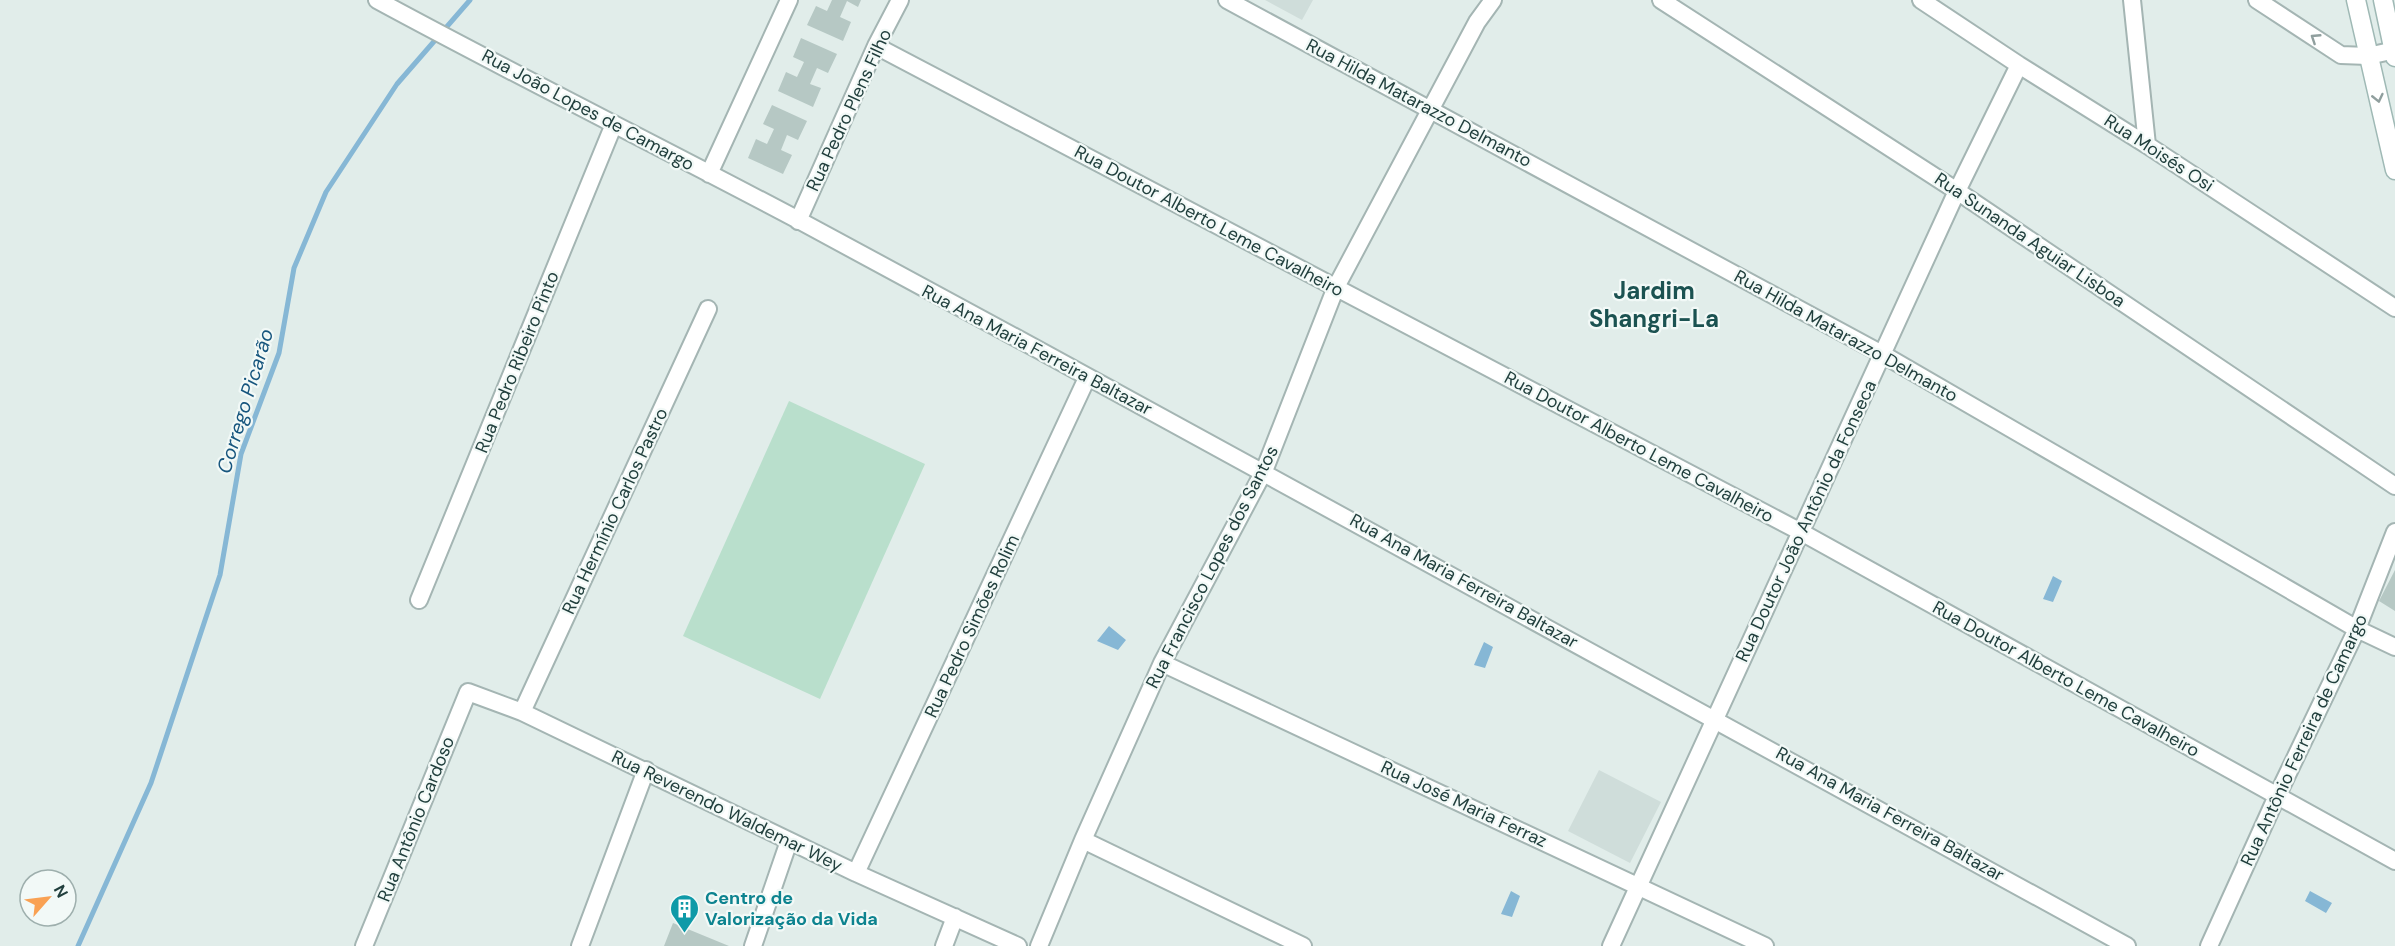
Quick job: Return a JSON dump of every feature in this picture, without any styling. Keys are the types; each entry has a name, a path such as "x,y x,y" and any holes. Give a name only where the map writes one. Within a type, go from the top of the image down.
{"main road":[{"path":"2356,0 2395,170"},
{"path":"2383,0 2394,52"}],"street":[{"name":"Rua João Lopes de Camargo","path":"377,0 798,220"},
{"path":"709,174 789,0"},
{"name":"Rua Pedro Plens Filho","path":"798,220 876,46 900,0"},
{"name":"Rua Hilda Matarazzo Delmanto","path":"1227,0 1882,354 2357,629 2395,647"},
{"name":"Rua Francisco Lopes dos Santos","path":"1039,946 1083,840 1162,663 1264,471 1336,287 1477,22 1493,0"},
{"name":"Rua Sunanda Aguiar Lisboa","path":"1661,0 1957,191 2395,486"},
{"name":"Rua Moisés Osi","path":"1921,0 2395,308"},
{"path":"2132,0 2147,145"},
{"path":"2257,0 2341,56 2368,56 2394,52"},
{"name":"Rua Doutor Alberto Leme Cavalheiro","path":"876,46 1801,532 2395,861"},
{"name":"Rua Doutor João Antônio da Fonseca","path":"1611,946 1957,191 2019,65"},
{"name":"Rua Pedro Ribeiro Pinto","path":"419,600 614,124"},
{"name":"Rua Ana Maria Ferreira Baltazar","path":"798,220 1087,378 1264,471 2127,946"},
{"name":"Rua Hermínio Carlos Pastro","path":"522,712 708,309"},
{"name":"Rua Pedro Simões Rolim","path":"856,873 1087,378"},
{"name":"Rua Antônio Ferreira de Camargo","path":"2209,946 2277,796 2357,629 2395,532"},
{"name":"Rua José Maria Ferraz","path":"1162,663 1765,946"},
{"name":"Rua Reverendo Waldemar Wey","path":"468,692 522,712 856,873 1018,946"},
{"name":"Rua Antônio Cardoso","path":"364,946 468,692"},
{"path":"580,946 646,770"},
{"path":"1083,840 1303,946"},
{"path":"753,946 789,841"},
{"path":"944,946 955,917"}],"shaded area":[{"path":"1265,0 1313,0 1302,20"},
{"path":"1599,770 1661,802 1630,863 1568,831"}],"green space":[{"path":"789,401 925,464 820,699 683,636"}],"water":[{"path":"2053,576 2062,581 2053,602 2043,599"},
{"path":"1109,626 1126,640 1118,650 1097,641"},
{"path":"1484,642 1493,647 1485,668 1474,665"},
{"path":"1511,891 1520,896 1512,917 1501,914"},
{"path":"2310,891 2332,903 2326,913 2305,901"}],"building":[{"path":"832,0 861,0 858,7 847,1 840,17 851,22 843,41 807,25 816,6 827,11"},
{"path":"801,38 837,54 828,73 817,68 810,84 821,88 813,107 778,91 786,72 797,77 804,62 793,57"},
{"path":"772,105 807,121 798,140 787,135 781,150 792,155 783,174 748,158 756,139 767,144 774,129 763,124"},
{"path":"2395,570 2395,611 2379,601"},
{"name":"Centro de Valorização da Vida","path":"673,923 729,946 664,946"}],"waterway":[{"name":"Corrego Picarão","path":"78,946 151,783 220,575 241,454 279,353 294,268 326,192 397,84 470,0"}],"place":[{"name":"Centro de Valorização da Vida","path":"684,934"}],"district":[{"name":"Jardim Shangri-La","path":"1654,305"}]}
